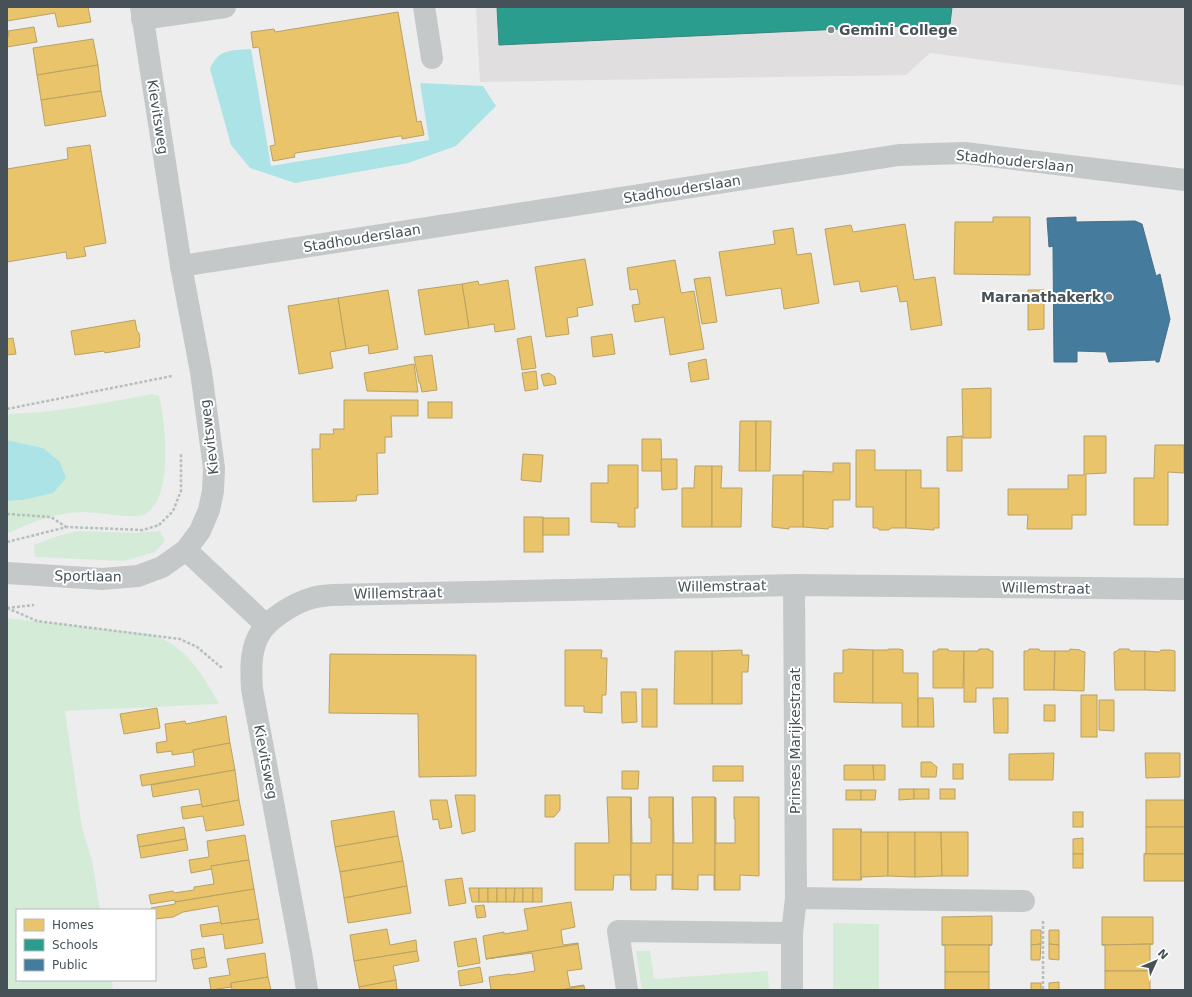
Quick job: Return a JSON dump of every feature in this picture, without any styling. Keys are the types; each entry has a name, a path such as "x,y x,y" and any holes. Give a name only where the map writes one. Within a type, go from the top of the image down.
{"street":[{"path":"141,13 225,7"},
{"path":"424,7 432,58"},
{"name":"Kievitsweg","path":"141,13 181,266 201,372 214,468 213,491 209,510 200,531 186,550"},
{"name":"Stadhouderslaan","path":"181,266 899,155 965,153 1185,180"},
{"path":"186,550 266,625"},
{"name":"Sportlaan","path":"7,573 102,579 138,576 162,567 186,550"},
{"name":"Willemstraat","path":"266,625 296,604 312,598 331,595 794,585 1185,589"},
{"name":"Prinses Marijkestraat","path":"792,990 792,933 796,898 794,585"},
{"name":"Kievitsweg","path":"266,625 258,638 253,654 251,670 252,689 301,952 306,990"},
{"path":"796,898 1024,901"},
{"path":"627,990 618,931 792,933"}],"path":[{"path":"7,409 177,375 201,372"},
{"path":"7,514 51,517 67,527"},
{"path":"7,542 67,527 143,530 160,525"},
{"path":"7,608 37,621 180,639 197,647 223,669 251,670"},
{"path":"1043,916 1043,990"}],"shaded area":[{"name":"Gemini College","path":"476,7 1185,7 1185,86 930,53 906,75 480,82"}],"green space":[{"path":"152,394 159,396 162,408 165,442 164,479 160,495 153,507 143,515 139,516 82,512 63,514 34,522 7,534 7,501 22,500 43,448 7,440 7,414 62,410"},
{"path":"77,531 135,533 160,531 165,541 155,552 124,561 35,557 34,545"},
{"path":"7,618 148,634 163,639 181,651 196,667 219,704 65,711 82,828 92,860 100,909 16,909 16,981 112,981 113,990 7,990"},
{"path":"833,923 879,924 879,990 833,990"},
{"path":"636,951 650,951 654,979 768,971 769,990 642,990"}],"water":[{"path":"251,49 271,166 429,140 420,83 483,86 496,106 456,146 408,163 295,183 250,168 231,145 210,69 213,62 221,54 231,51"},
{"path":"7,440 43,448 60,462 66,478 53,493 22,500 7,501"}],"building: Homes":[{"path":"88,7 91,22 58,27 55,13 7,21 7,8"},
{"path":"398,12 417,122 421,121 424,135 402,139 402,136 400,136 296,153 294,154 295,157 273,161 270,146 275,145 275,143 259,48 253,48 251,32 274,29 275,32"},
{"path":"34,27 37,42 7,47 7,37 9,36 8,31"},
{"path":"93,39 98,65 37,75 33,48"},
{"path":"98,65 101,91 41,100 37,75"},
{"path":"101,91 106,116 45,126 41,100"},
{"path":"90,145 106,243 84,247 86,256 67,259 66,252 7,262 7,169 68,159 67,148"},
{"path":"993,217 1030,217 1030,275 954,274 955,222 993,222"},
{"path":"905,224 914,280 935,277 942,325 911,330 907,301 900,302 897,286 861,292 859,281 834,285 825,229 851,225 853,232"},
{"path":"793,228 797,255 811,253 819,303 784,309 781,288 726,296 719,252 775,244 773,231"},
{"path":"585,259 593,305 577,308 578,316 567,318 569,334 546,337 535,267"},
{"path":"675,260 681,293 694,291 704,349 670,355 664,317 635,322 632,305 640,304 637,289 630,290 627,268"},
{"path":"710,277 717,322 702,324 694,279"},
{"path":"508,280 515,329 495,332 494,324 469,328 462,284 478,281 479,285"},
{"path":"462,284 469,328 425,335 418,290"},
{"path":"388,290 398,349 369,354 368,345 346,349 338,298"},
{"path":"1028,290 1044,290 1044,329 1028,330"},
{"path":"338,298 346,349 330,352 333,368 299,374 288,306"},
{"path":"135,320 137,331 139,333 140,347 105,353 104,351 75,355 71,331"},
{"path":"612,334 615,354 593,357 591,337"},
{"path":"531,336 536,368 522,370 517,339"},
{"path":"13,338 16,354 7,355 7,339"},
{"path":"432,355 437,390 422,392 414,357"},
{"path":"706,359 709,379 691,382 688,363"},
{"path":"414,364 418,392 367,391 364,373"},
{"path":"536,371 538,389 525,391 522,373"},
{"path":"549,373 555,377 556,384 544,386 541,375"},
{"path":"991,388 991,438 963,438 962,389"},
{"path":"344,400 418,400 418,416 391,416 392,437 385,437 385,453 377,453 378,494 357,495 356,501 313,502 312,449 320,449 320,434 334,434 333,429 344,429"},
{"path":"428,402 452,402 452,418 428,418"},
{"path":"740,421 756,421 756,471 739,471"},
{"path":"756,421 771,421 770,471 756,471"},
{"path":"962,436 962,471 947,471 947,437"},
{"path":"1084,436 1106,436 1106,473 1086,474 1086,515 1072,515 1072,529 1027,529 1028,515 1008,515 1008,489 1068,489 1068,475 1084,475"},
{"path":"642,439 661,439 662,471 642,471"},
{"path":"1155,445 1184,445 1184,473 1168,472 1168,525 1134,525 1134,478 1154,478"},
{"path":"856,450 875,450 875,470 906,470 906,528 879,530 878,528 873,528 873,507 856,507"},
{"path":"523,454 543,455 541,482 521,480"},
{"path":"661,459 677,459 677,489 662,490"},
{"path":"833,463 850,463 850,500 833,500 833,527 829,527 828,529 803,527 803,471 833,472"},
{"path":"608,465 638,465 638,508 635,508 635,527 618,527 618,523 591,522 591,483 608,483"},
{"path":"695,466 712,466 712,527 682,527 682,488 694,488"},
{"path":"712,466 722,466 721,488 742,488 741,527 712,527"},
{"path":"906,470 921,470 921,488 939,488 939,528 934,528 934,530 906,528"},
{"path":"773,475 803,475 803,527 789,527 789,529 772,527"},
{"path":"524,517 543,517 543,552 524,552"},
{"path":"543,518 569,518 569,535 543,535"},
{"path":"938,649 964,651 963,688 933,688 933,651 937,651"},
{"path":"979,649 989,649 990,651 993,651 993,688 976,688 976,702 964,702 964,651 978,651"},
{"path":"1029,649 1055,651 1054,690 1024,690 1024,651 1028,651"},
{"path":"1070,649 1085,652 1084,691 1054,690 1055,651 1069,651"},
{"path":"1119,649 1145,651 1145,690 1115,690 1114,652"},
{"path":"565,650 602,650 601,658 607,658 606,695 602,695 602,713 584,712 584,706 565,706"},
{"path":"742,650 742,655 749,655 748,672 742,672 742,704 712,704 712,651"},
{"path":"843,650 873,650 873,703 834,702 834,673 843,673"},
{"path":"873,650 903,650 903,673 918,673 918,727 902,727 902,703 873,703"},
{"path":"1161,650 1175,651 1175,691 1145,690 1145,651 1159,652"},
{"path":"675,651 712,651 712,704 674,704"},
{"path":"330,654 476,655 476,776 419,777 418,714 329,713"},
{"path":"642,689 657,689 657,727 642,727"},
{"path":"621,692 636,692 637,722 622,723"},
{"path":"1081,695 1097,695 1097,737 1081,737"},
{"path":"918,698 933,698 934,727 918,727"},
{"path":"993,698 1008,698 1008,733 994,733"},
{"path":"1099,700 1114,700 1114,731 1099,730"},
{"path":"1044,705 1055,705 1055,721 1044,721"},
{"path":"157,708 160,728 124,734 120,714"},
{"path":"226,716 230,743 193,750 193,752 172,755 172,751 157,753 156,743 167,741 165,724 185,721 186,724"},
{"path":"230,743 235,770 142,786 140,775 195,766 193,750"},
{"path":"1054,753 1053,780 1009,780 1009,754"},
{"path":"1145,753 1180,753 1180,777 1146,778"},
{"path":"921,762 931,762 937,767 936,777 921,777"},
{"path":"953,764 963,764 963,779 953,779"},
{"path":"844,765 873,765 874,780 844,780"},
{"path":"873,765 885,765 885,780 874,780"},
{"path":"713,766 743,766 743,781 713,781"},
{"path":"235,770 239,800 202,807 199,789 153,797 151,785"},
{"path":"622,771 639,771 638,789 622,789"},
{"path":"899,789 914,789 914,799 899,800"},
{"path":"914,789 929,789 929,799 914,799"},
{"path":"940,789 955,789 955,799 940,799"},
{"path":"846,790 861,790 861,800 846,800"},
{"path":"861,790 876,790 875,800 861,800"},
{"path":"455,795 475,795 475,831 462,834"},
{"path":"545,795 560,795 560,810 554,817 545,817"},
{"path":"607,797 631,797 631,890 630,875 614,875 613,890 575,890 575,843 609,843"},
{"path":"631,797 632,843 651,843 649,797 673,797 672,890 672,875 656,875 656,890 631,890"},
{"path":"673,797 674,843 693,843 692,797 715,797 715,890 714,875 698,875 698,890 673,889"},
{"path":"715,797 716,843 735,843 734,797 759,797 759,876 740,875 740,890 715,890"},
{"path":"239,800 244,825 206,831 203,816 183,819 181,807 202,804 202,807"},
{"path":"430,800 447,800 452,827 440,829 438,819 433,820"},
{"path":"1146,800 1185,800 1185,827 1146,827"},
{"path":"394,811 398,836 335,847 331,821"},
{"path":"1073,812 1083,812 1083,827 1073,827"},
{"path":"184,827 186,839 139,847 137,835"},
{"path":"1146,827 1185,827 1185,854 1144,854 1146,853"},
{"path":"833,829 861,829 861,880 833,880"},
{"path":"861,832 888,832 888,876 862,877 861,880"},
{"path":"888,832 915,832 915,877 888,876"},
{"path":"915,832 941,832 942,876 915,877"},
{"path":"941,832 968,832 968,876 942,876"},
{"path":"245,835 249,860 211,866 212,869 191,873 189,860 209,857 207,841"},
{"path":"398,836 403,861 340,872 335,847"},
{"path":"1083,838 1083,854 1073,854 1073,839"},
{"path":"186,839 188,850 141,858 139,847"},
{"path":"1073,854 1083,854 1083,868 1073,868"},
{"path":"1144,854 1185,854 1185,881 1144,881"},
{"path":"249,860 254,889 175,902 175,900 151,904 149,895 173,891 174,893 194,890 194,887 214,884 211,866"},
{"path":"403,861 407,886 344,898 340,872"},
{"path":"462,878 466,903 449,906 445,880"},
{"path":"407,886 411,913 348,923 344,898"},
{"path":"469,888 479,888 479,902 472,902"},
{"path":"479,888 488,888 488,902 479,902"},
{"path":"488,888 497,888 497,902 488,902"},
{"path":"497,888 506,888 506,902 497,902"},
{"path":"506,888 515,888 514,902 506,902"},
{"path":"515,888 523,888 523,902 514,902"},
{"path":"523,888 533,888 533,902 523,902"},
{"path":"533,888 542,888 542,902 533,902"},
{"path":"254,889 259,919 221,924 218,906 183,912 173,917 156,919 156,909 151,908 175,904 175,902"},
{"path":"571,902 575,927 561,930 563,945 578,944 486,959 483,936 528,930 524,909"},
{"path":"484,905 486,917 477,918 475,906"},
{"path":"992,916 992,945 942,945 942,917"},
{"path":"1102,917 1153,917 1153,944 1102,945"},
{"path":"259,919 263,943 225,949 223,934 202,937 200,925"},
{"path":"387,929 390,945 416,940 417,951 354,961 350,935"},
{"path":"1031,930 1041,930 1041,944 1031,945"},
{"path":"1049,930 1059,930 1059,945 1049,944"},
{"path":"476,938 480,963 458,967 454,942"},
{"path":"578,944 582,969 567,971 570,987 584,986 561,990 491,990 489,977 535,971 532,953 486,959"},
{"path":"1041,944 1040,960 1031,960 1031,945"},
{"path":"1049,944 1059,945 1059,960 1049,959"},
{"path":"1153,944 1150,945 1150,971 1105,971 1105,945 1102,945"},
{"path":"945,945 989,945 989,972 945,972"},
{"path":"204,948 205,957 192,960 191,950"},
{"path":"417,951 419,961 393,966 396,980 359,987 354,961"},
{"path":"265,953 268,977 231,983 231,987 211,990 209,978 230,975 227,959"},
{"path":"205,957 207,967 194,969 192,960"},
{"path":"480,967 483,982 460,986 458,971"},
{"path":"1105,971 1150,971 1150,990 1105,990"},
{"path":"945,972 989,972 989,990 945,990"},
{"path":"268,977 271,990 232,990 231,983"},
{"path":"396,980 397,990 360,990 359,987"},
{"path":"1059,982 1059,990 1049,990 1049,983"},
{"path":"1031,983 1041,983 1041,990 1031,990"},
{"path":"584,986 585,990 561,990"}],"building: Schools":[{"path":"497,7 952,7 950,24 499,45"}],"building: Public":[{"name":"Maranathakerk","path":"1076,217 1076,222 1135,221 1142,224 1156,276 1160,274 1170,319 1159,362 1156,362 1156,360 1109,362 1106,352 1077,351 1077,362 1054,362 1053,246 1049,247 1047,218"}],"place":[{"name":"Gemini College","path":"831,30"},
{"name":"Maranathakerk","path":"1109,297"}]}
